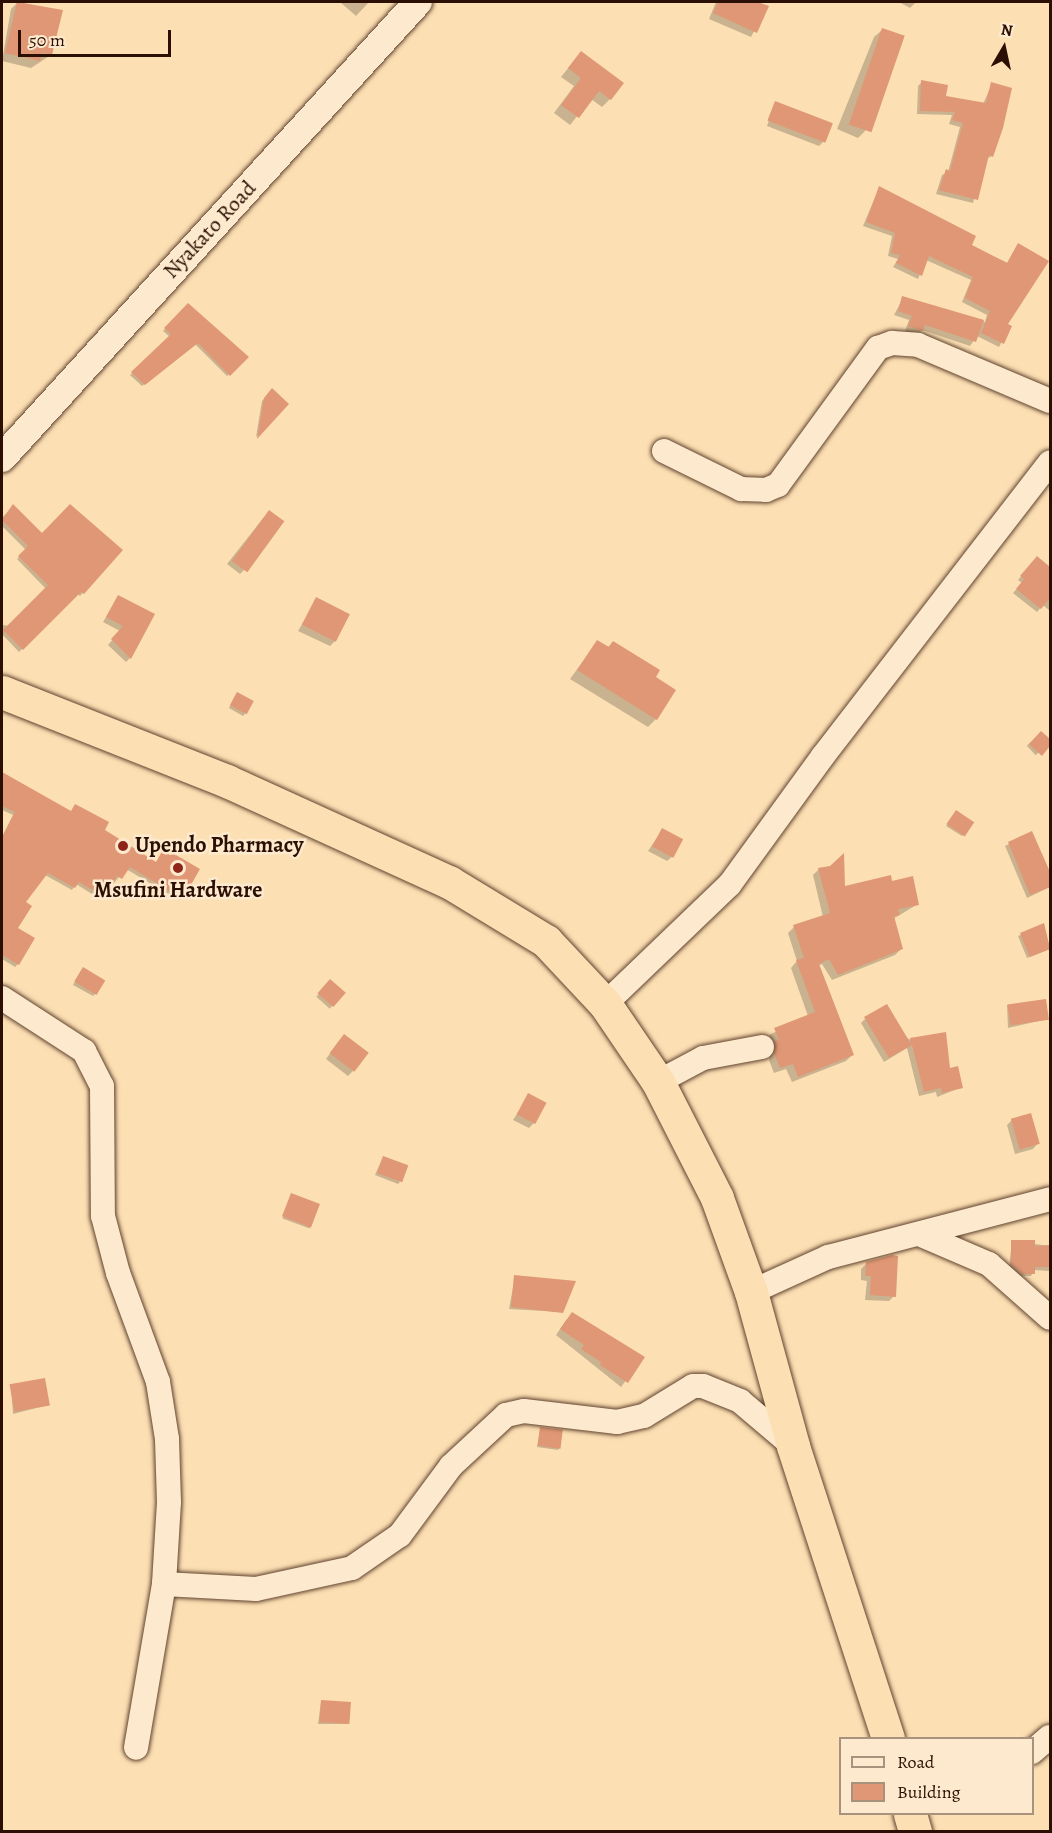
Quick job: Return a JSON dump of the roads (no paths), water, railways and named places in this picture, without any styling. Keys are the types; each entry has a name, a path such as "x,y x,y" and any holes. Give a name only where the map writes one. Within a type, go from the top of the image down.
{"highway":[{"path":"2,692 227,781 449,882 546,941 605,1004 658,1082 717,1198 751,1292 793,1446 888,1737"}],"street":[{"name":"Nyakato Road","path":"2,458 418,2"},
{"path":"664,451 741,489 766,490 778,485 878,348 891,344 918,345 1050,401"},
{"path":"605,1004 730,884 823,756 1050,462"},
{"path":"2,998 84,1051 102,1086 103,1216 118,1273 158,1382 167,1439 164,1584 136,1748"},
{"path":"658,1082 703,1058 762,1047"},
{"path":"751,1292 828,1257 1050,1199"},
{"path":"919,1233 989,1264 1050,1318"},
{"path":"164,1584 256,1589 352,1568 400,1535 451,1466 506,1414 524,1411 617,1422 644,1416 693,1386 703,1386 740,1401 793,1446"}],"place":[{"name":"Upendo Pharmacy","path":"123,846"},
{"name":"Msufini Hardware","path":"178,868"}]}
